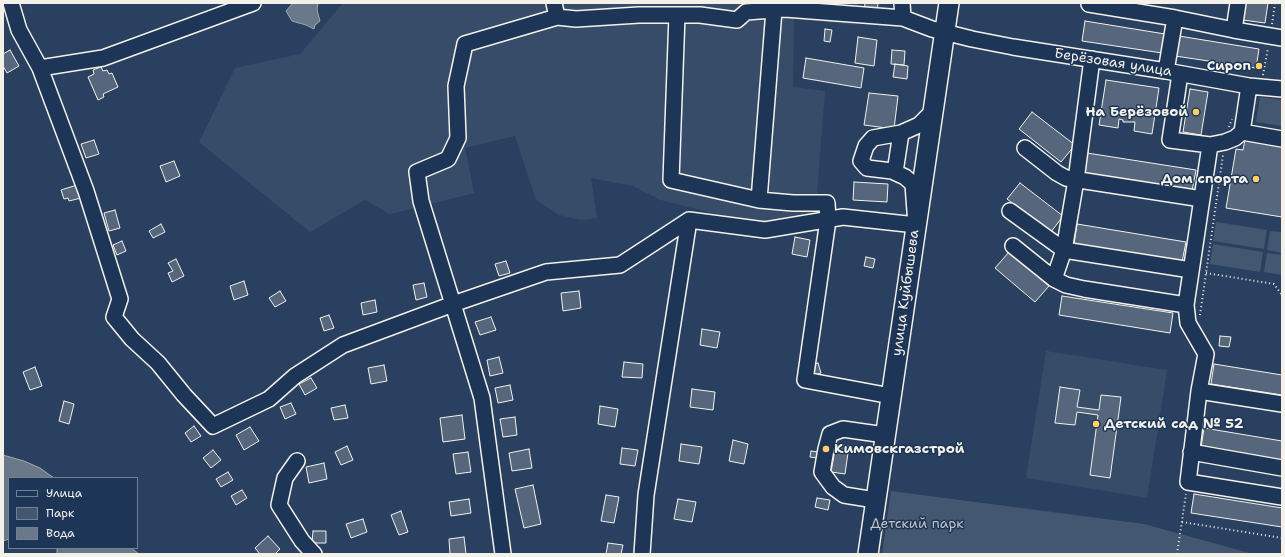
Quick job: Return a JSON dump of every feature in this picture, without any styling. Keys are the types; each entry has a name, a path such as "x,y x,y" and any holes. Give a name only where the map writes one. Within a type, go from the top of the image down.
{"main road":[{"path":"945,32 949,3"},
{"path":"945,32 956,3"},
{"name":"улица Куйбышева","path":"868,554 945,32"}],"street":[{"path":"11,3 19,30 40,68 86,191 120,299 114,317 132,339 158,363 184,395 213,426 269,399 295,376 343,345 453,304 546,272 620,265 689,220 766,230 843,217 916,224 913,184 905,177 895,172 867,168 861,161 866,146 873,138 901,133 919,125 933,111"},
{"path":"40,68 103,58 254,3"},
{"path":"902,3 903,18"},
{"path":"1234,30 1238,3"},
{"path":"1089,4 1282,38"},
{"name":"Берёзовая улица","path":"556,10 576,19 639,15 700,15 737,20 746,12 785,9 903,18 945,32 1013,47 1173,72 1249,86 1282,89"},
{"path":"503,554 482,398 421,201 417,172 448,159 458,138 456,86 465,44 556,10"},
{"path":"759,200 774,10"},
{"path":"677,15 671,180 759,200 793,203 826,203 828,220 805,380 891,396"},
{"path":"1174,18 1170,140 1210,145 1235,138 1242,132 1249,86"},
{"path":"1054,279 1064,250 1076,180 1092,59"},
{"path":"1242,132 1282,139"},
{"path":"895,172 901,133"},
{"path":"1210,145 1186,305 1188,323 1206,354 1199,391 1188,482 1282,497"},
{"path":"1025,148 1057,173 1066,178 1202,199"},
{"path":"1010,211 1064,250 1191,270"},
{"path":"642,554 646,495 689,220"},
{"path":"1013,246 1054,279 1066,284 1084,289 1186,305"},
{"path":"1199,391 1282,404"},
{"path":"875,500 844,495 833,487 822,472 830,434 843,429 885,435"},
{"path":"1192,452 1282,468"},
{"path":"297,462 285,478 278,505 302,541 314,554"}],"path":[{"path":"1200,316 1225,142 1230,120 1246,106"},
{"path":"1206,273 1274,284 1282,295"},
{"path":"1177,554 1188,482"},
{"path":"1182,522 1282,538"}],"shaded area":[{"path":"343,3 858,3 855,25 794,19 793,87 825,91 815,218 766,227 661,200 633,186 591,178 597,218 581,220 559,215 536,200 515,136 465,148 474,193 390,214 365,200 310,232 199,142 235,68 300,54"},
{"name":"Детский сад № 52","path":"1046,351 1167,370 1147,498 1026,478"}],"green space":[{"path":"1260,97 1282,100 1282,126 1256,122"},
{"path":"1216,222 1267,230 1264,249 1213,241"},
{"path":"1270,231 1282,232 1282,253 1267,250"},
{"path":"1213,244 1263,252 1260,272 1210,264"},
{"path":"1267,253 1282,255 1282,275 1264,272"},
{"name":"Детский парк","path":"891,491 1144,524 1253,554 882,554"}],"water":[{"path":"293,3 318,3 317,10 320,21 315,25 314,29 292,21 286,11"},
{"path":"3,455 24,461 40,468 53,477 8,477 8,539 3,541"},
{"path":"57,549 132,549 139,554 57,554"}],"building":[{"path":"865,3 878,3 877,14 864,12"},
{"path":"1245,3 1268,3 1265,23 1243,20"},
{"path":"1085,21 1165,34 1162,53 1082,41"},
{"path":"825,29 832,30 830,42 824,41"},
{"path":"1179,36 1259,49 1256,68 1175,56"},
{"path":"858,37 877,40 874,66 855,63"},
{"path":"10,50 19,66 7,73 3,66 3,54"},
{"path":"892,50 905,51 904,65 891,64"},
{"path":"806,58 864,68 861,88 803,78"},
{"path":"895,64 908,66 907,79 893,77"},
{"path":"101,67 103,71 107,70 109,74 112,73 118,87 103,94 104,97 98,100 88,77 94,74 93,70"},
{"path":"1106,80 1159,88 1152,134 1134,131 1135,122 1123,122 1123,120 1119,119 1118,128 1099,125"},
{"name":"На Берёзовой","path":"1190,89 1208,92 1201,135 1183,132"},
{"path":"869,93 898,96 894,129 864,125"},
{"path":"1032,112 1075,145 1061,162 1019,129"},
{"path":"94,140 99,154 86,158 81,144"},
{"name":"Дом спорта","path":"1245,140 1282,146 1282,217 1226,208 1236,149 1243,150"},
{"path":"1087,153 1196,170 1192,191 1084,174"},
{"path":"174,161 180,176 166,182 160,166"},
{"path":"854,182 888,184 887,202 853,200"},
{"path":"1020,183 1063,216 1051,232 1007,199"},
{"path":"77,185 81,198 69,201 68,198 64,199 61,190"},
{"path":"115,210 120,228 109,231 104,213"},
{"path":"161,224 165,232 153,238 149,231"},
{"path":"1077,224 1186,242 1182,262 1074,244"},
{"path":"795,237 810,240 807,257 792,254"},
{"path":"122,241 126,251 117,255 113,245"},
{"path":"1009,252 1049,286 1035,302 995,268"},
{"path":"866,257 875,259 873,268 864,266"},
{"path":"176,259 184,276 172,282 168,273 173,271 168,263"},
{"path":"506,261 510,273 499,276 495,264"},
{"path":"244,281 248,295 234,300 230,286"},
{"path":"424,283 427,297 416,300 413,285"},
{"path":"280,291 286,301 275,307 269,298"},
{"path":"579,291 581,308 563,311 561,293"},
{"path":"1062,296 1173,313 1170,333 1059,315"},
{"path":"375,300 377,312 363,315 361,303"},
{"path":"329,315 334,328 324,331 320,318"},
{"path":"491,317 496,330 480,335 475,322"},
{"path":"702,329 720,332 717,348 700,345"},
{"path":"1220,336 1231,337 1229,347 1219,346"},
{"path":"499,357 503,373 490,376 487,360"},
{"path":"624,362 643,364 642,378 622,377"},
{"path":"818,363 821,373 813,376 810,366"},
{"path":"1214,364 1282,375 1282,395 1211,384"},
{"path":"384,365 387,381 371,384 368,368"},
{"path":"35,367 42,386 30,390 23,372"},
{"path":"311,378 317,388 305,395 299,384"},
{"path":"510,385 513,400 498,403 495,388"},
{"path":"1060,387 1080,390 1077,407 1099,410 1101,395 1121,397 1110,478 1090,475 1098,415 1077,412 1075,425 1055,423"},
{"path":"692,389 715,392 713,410 690,407"},
{"path":"64,401 74,404 69,424 59,421"},
{"path":"291,403 296,414 285,419 280,407"},
{"path":"345,405 348,418 334,420 331,408"},
{"path":"600,406 618,409 615,427 598,424"},
{"path":"462,415 465,439 443,442 440,418"},
{"path":"515,417 517,435 503,437 500,419"},
{"path":"194,426 201,436 191,442 185,433"},
{"path":"250,427 259,441 244,450 236,435"},
{"path":"1204,428 1282,441 1282,461 1201,448"},
{"path":"733,440 748,444 744,464 729,461"},
{"path":"681,444 702,447 699,464 679,461"},
{"path":"836,444 849,446 845,474 831,472"},
{"path":"347,446 353,460 341,465 335,452"},
{"path":"622,448 638,450 635,466 620,464"},
{"path":"529,449 532,468 512,471 509,453"},
{"path":"213,450 221,460 211,468 203,458"},
{"path":"811,451 818,452 817,458 810,457"},
{"path":"468,452 471,472 456,474 453,454"},
{"path":"324,463 327,479 309,483 306,467"},
{"path":"228,472 233,480 221,487 216,479"},
{"path":"533,485 541,524 524,528 515,489"},
{"path":"242,490 247,498 236,505 231,496"},
{"path":"1194,494 1282,508 1282,527 1191,513"},
{"path":"606,495 619,497 614,523 601,521"},
{"path":"817,498 830,500 828,510 815,507"},
{"path":"469,499 471,513 451,516 449,502"},
{"path":"678,499 696,502 692,522 674,519"},
{"path":"401,511 408,532 399,535 391,515"},
{"path":"363,519 367,532 351,538 346,524"},
{"path":"313,531 326,531 326,543 312,543"},
{"path":"268,536 280,549 275,554 260,554 255,548"},
{"path":"464,537 466,554 450,554 449,539"},
{"path":"608,543 623,545 621,554 606,554"}],"place":[{"name":"Сироп","path":"1259,66"},
{"name":"На Берёзовой","path":"1196,112"},
{"name":"Дом спорта","path":"1256,179"},
{"name":"Детский сад № 52","path":"1096,424"},
{"name":"Кимовскгазстрой","path":"826,449"}]}
